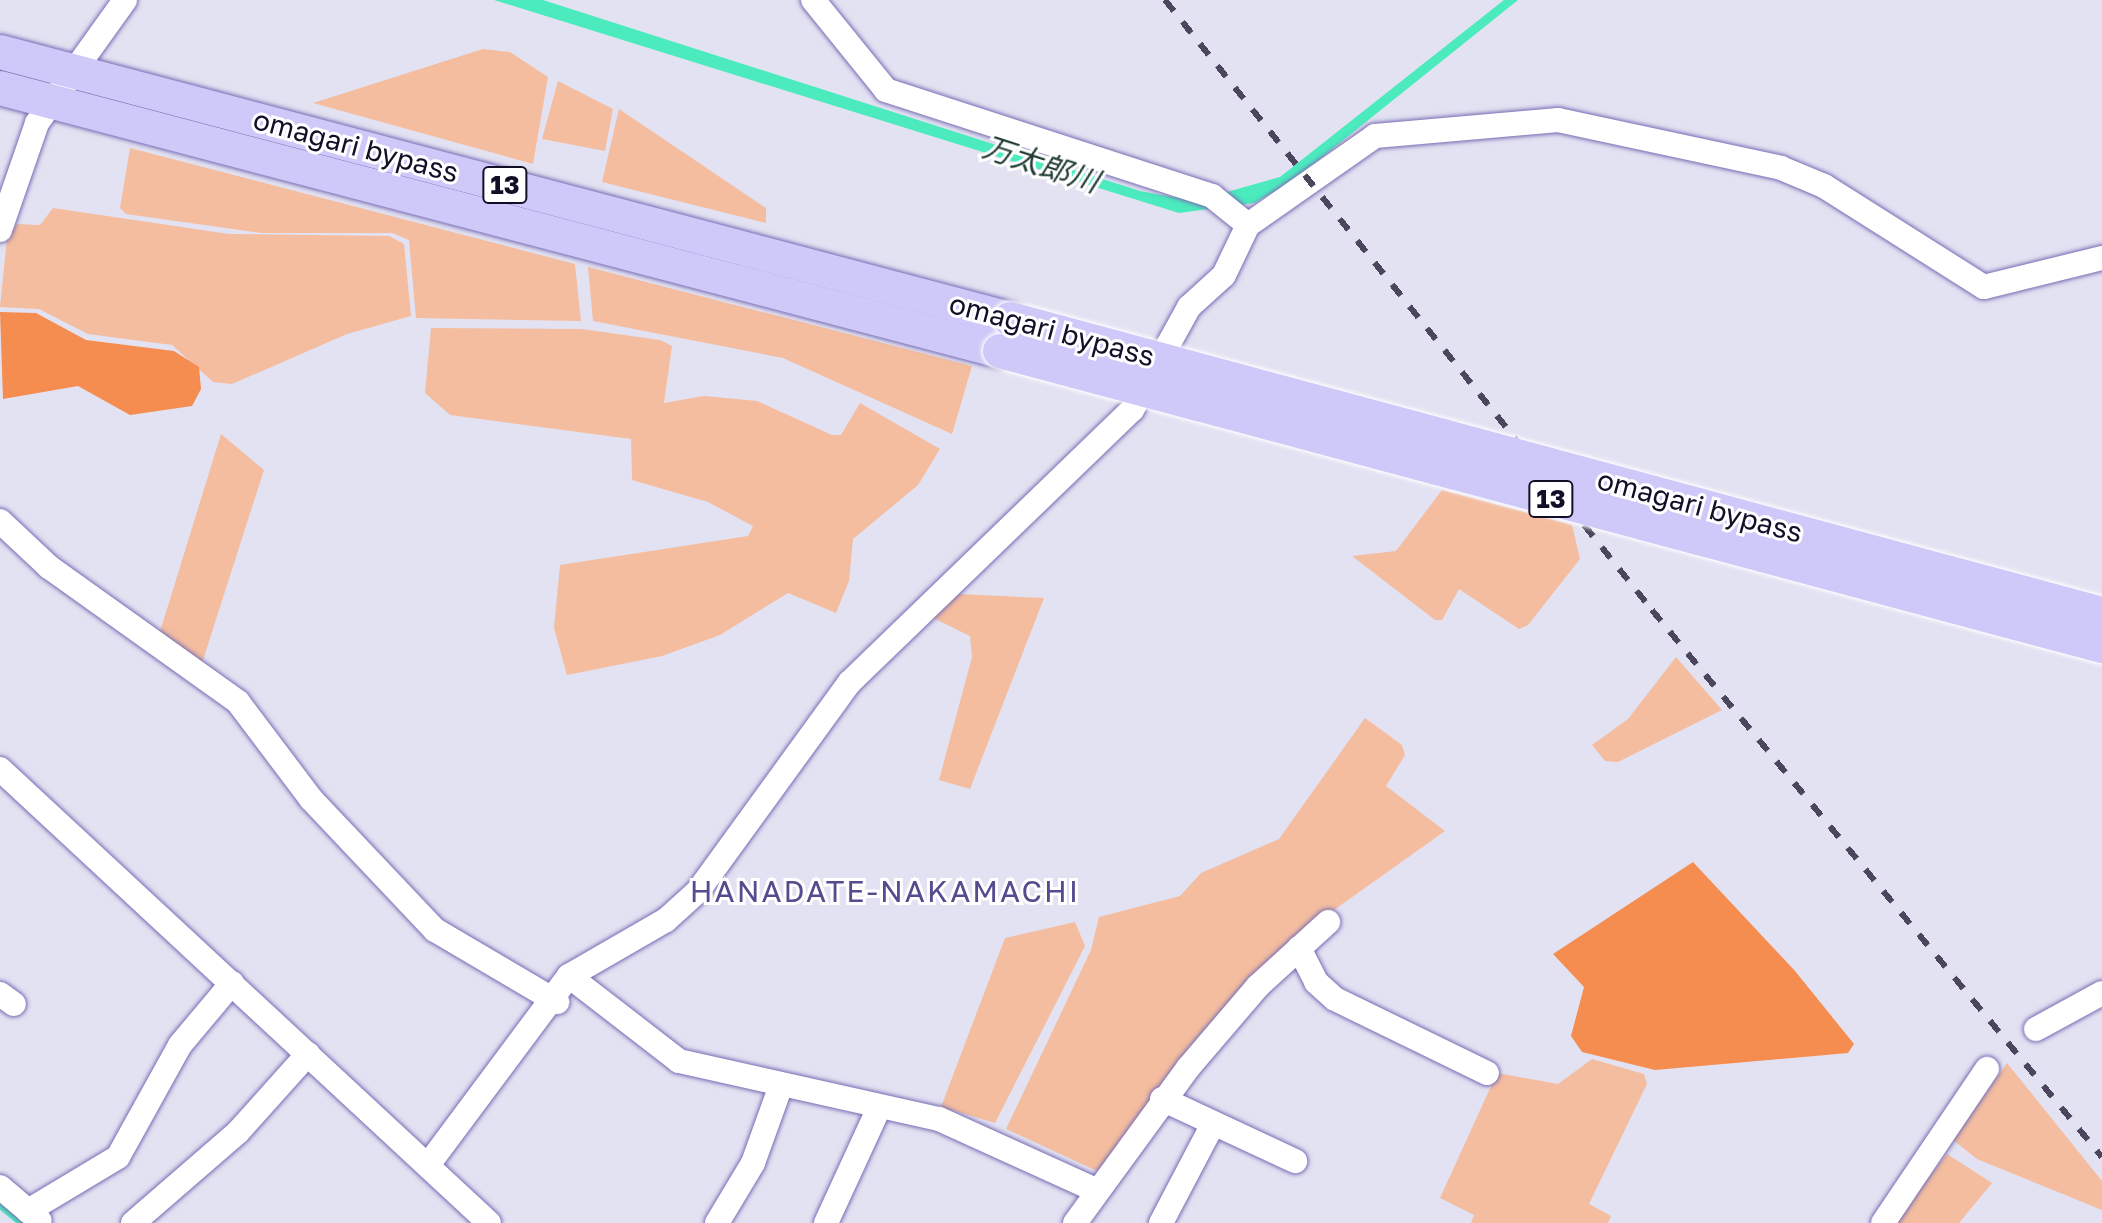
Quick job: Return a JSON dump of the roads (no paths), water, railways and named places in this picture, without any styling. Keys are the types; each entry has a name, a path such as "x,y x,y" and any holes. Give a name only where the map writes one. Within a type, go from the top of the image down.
{"highway":[{"name":"omagari bypass","path":"0,52 1010,319 2102,614"},
{"name":"omagari bypass","path":"0,88 2102,646"}],"street":[{"path":"0,230 37,123 79,73 125,0"},
{"path":"813,0 886,90 1212,196 1242,218"},
{"path":"428,1165 557,1002 569,976 666,920 698,891 850,682 1132,410 1189,307 1224,275 1242,218 1336,156 1375,136 1558,120 1781,168 1824,186 1984,287 2102,258"},
{"path":"0,521 49,567 238,702 311,799 435,930 557,1002"},
{"path":"0,769 489,1223"},
{"path":"1075,1223 1093,1189 1162,1099 1299,948 1328,922"},
{"path":"1299,948 1316,982 1335,999 1487,1073"},
{"path":"569,976 679,1061 780,1088 939,1119 1093,1189"},
{"path":"0,1187 35,1217 118,1157 180,1045 232,983"},
{"path":"2036,1029 2102,993"},
{"path":"133,1223 238,1132 308,1054"},
{"path":"1883,1223 1987,1069"},
{"path":"717,1223 753,1163 780,1088"},
{"path":"1162,1099 1212,1126 1295,1161"},
{"path":"826,1223 879,1108"},
{"path":"1161,1223 1212,1126"}],"water":[{"name":"万太郎川","path":"494,0 543,0 1140,191 1195,201 1280,177 1504,0 1518,0 1291,182 1254,203 1179,213"}],"waterway":[{"path":"0,1206 21,1223"}],"railway":[{"path":"1165,0 1652,610 2102,1157"}],"district":[{"name":"HANADATE-NAKAMACHI","path":"885,891"}]}
